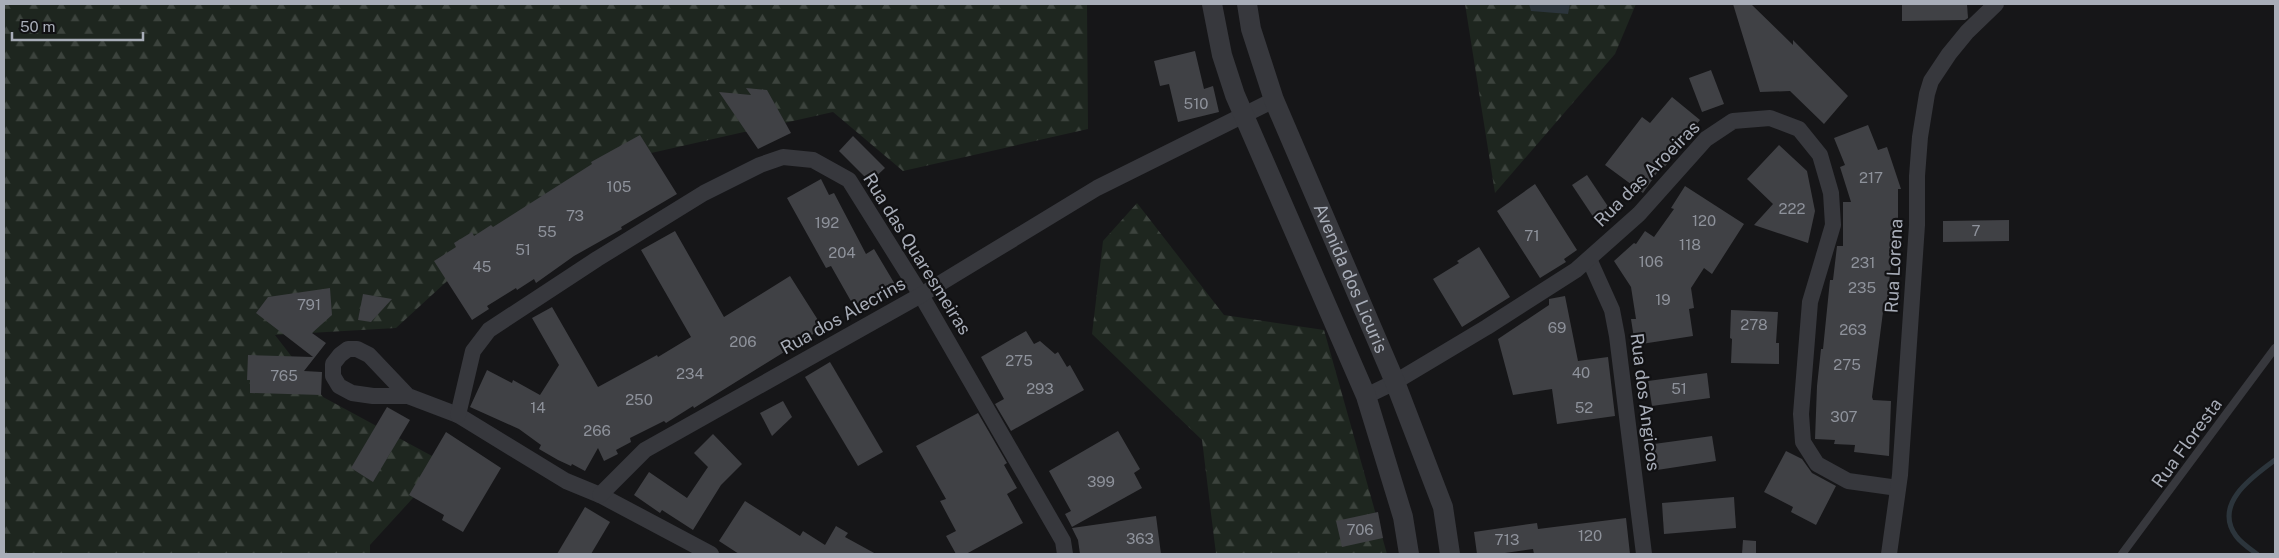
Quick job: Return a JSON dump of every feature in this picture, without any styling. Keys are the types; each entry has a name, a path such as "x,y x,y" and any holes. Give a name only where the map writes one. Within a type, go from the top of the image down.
{"street":[{"name":"Avenida dos Licuris","path":"1212,4 1222,55 1244,115 1366,396 1403,517 1409,554"},
{"name":"Avenida dos Licuris","path":"1246,4 1251,29 1274,100 1395,382 1443,507 1450,554"},
{"name":"Rua Lorena","path":"1888,554 1898,488 1918,225 1917,176 1920,137 1927,94 1931,82 1949,54 1967,32 1996,4"},
{"name":"Rua dos Alecrins","path":"600,495 646,450 921,295 1097,188 1274,100"},
{"name":"Rua das Aroeiras","path":"1366,396 1395,382 1487,327 1576,270 1639,214 1706,139 1733,121 1770,118 1799,130 1820,155 1831,193 1833,225 1810,302 1802,397 1803,442 1817,464 1848,481 1898,488"},
{"name":"Rua das Quaresmeiras","path":"458,415 473,351 489,330 597,259 704,193 760,165 782,157 813,160 849,180 921,295 1063,541 1065,554"},
{"name":"Rua dos Angicos","path":"1589,259 1612,310 1618,336 1644,554"},
{"path":"408,396 458,415 566,481 600,495 711,554"}],"lane":[{"name":"Rua Floresta","path":"2122,554 2275,348"}],"green space":[{"path":"4,4 1087,4 1088,129 903,171 833,112 607,163 494,238 396,328 275,335 323,397 445,463 370,545 370,554 4,554"},
{"path":"1465,4 1636,4 1615,54 1495,193"},
{"path":"1137,203 1224,315 1324,330 1387,554 1216,554 1202,440 1092,334 1103,241"}],"shaded area":[{"path":"1529,4 1570,4 1568,14 1531,11"}],"building":[{"path":"1733,4 1751,4 1793,45 1793,40 1848,96 1824,124 1790,91 1760,92"},
{"path":"1902,4 1967,4 1968,18 1965,20 1902,21"},
{"path":"1195,51 1204,89 1213,86 1219,112 1178,122 1169,84 1160,86 1154,61"},
{"path":"1711,70 1724,104 1702,112 1689,78"},
{"path":"746,88 767,90 791,133 758,149 719,92 751,95"},
{"path":"1672,97 1700,120 1678,146 1681,147 1663,169 1661,167 1643,193 1605,165 1642,117 1650,123"},
{"path":"1868,125 1878,150 1887,147 1901,189 1898,189 1898,230 1894,230 1889,284 1895,284 1893,313 1883,312 1872,397 1873,400 1891,401 1889,456 1854,452 1855,445 1834,444 1835,440 1815,439 1817,386 1830,280 1833,280 1837,246 1843,246 1843,202 1851,202 1840,167 1845,165 1834,138"},
{"path":"640,135 677,194 621,227 622,229 574,256 536,283 534,279 517,290 516,288 487,306 489,309 472,320 434,261 456,247 454,243 472,232 474,236 491,225 493,227 592,164 591,162"},
{"path":"853,136 885,168 870,182 839,151"},
{"path":"1779,145 1807,171 1815,211 1808,243 1754,225 1773,204 1747,179"},
{"path":"1587,175 1615,217 1600,227 1572,185"},
{"path":"821,179 829,195 834,193 866,254 874,249 896,286 856,310 831,266 826,268 787,198"},
{"path":"1535,184 1577,250 1564,259 1566,262 1540,278 1497,211"},
{"path":"1685,186 1744,224 1712,274 1704,268 1691,288 1694,308 1689,309 1693,336 1635,345 1631,319 1636,319 1631,287 1614,261 1634,243 1636,244 1645,231 1654,237 1674,209 1671,208"},
{"path":"2009,220 2009,241 1943,242 1943,221"},
{"path":"675,231 724,317 790,276 823,328 694,408 693,406 666,423 664,421 630,438 631,442 616,450 618,454 604,461 598,448 585,471 572,464 571,466 558,460 539,449 541,445 519,429 470,407 487,370 512,383 513,380 540,395 559,365 532,318 552,307 598,387 657,355 658,357 691,337 641,250"},
{"path":"1479,247 1510,297 1462,327 1433,279 1459,263 1457,261"},
{"path":"330,288 332,315 312,333 326,343 304,371 322,372 321,395 250,393 250,380 247,380 248,355 313,357 256,313 268,297"},
{"path":"363,294 392,299 371,322 358,320"},
{"path":"1565,296 1578,361 1608,357 1615,416 1557,424 1552,389 1513,395 1498,339 1549,305 1549,299"},
{"path":"1731,310 1778,312 1776,343 1779,343 1779,364 1731,363"},
{"path":"1026,331 1034,344 1040,341 1055,354 1058,352 1067,367 1070,365 1084,390 1011,431 995,404 1004,399 981,357"},
{"path":"830,362 883,452 858,466 805,377"},
{"path":"1707,373 1710,398 1652,406 1648,381"},
{"path":"783,401 792,417 772,436 760,413"},
{"path":"387,407 410,420 373,482 351,468"},
{"path":"978,413 1007,463 1004,465 1017,488 1007,494 1023,523 966,554 956,554 946,536 956,531 940,501 946,499 916,446"},
{"path":"1118,431 1140,469 1134,473 1142,488 1072,527 1065,514 1071,511 1049,471"},
{"path":"446,432 501,468 463,532 442,520 444,515 409,495"},
{"path":"713,434 742,464 721,485 693,530 662,510 660,513 634,495 649,472 687,498 708,467 694,453"},
{"path":"1712,436 1716,461 1657,470 1654,444"},
{"path":"1786,451 1802,459 1812,473 1836,486 1816,525 1791,512 1793,507 1764,492"},
{"path":"1734,497 1736,528 1664,534 1662,503"},
{"path":"745,501 800,536 803,531 825,545 836,526 848,533 845,537 876,554 739,554 719,541"},
{"path":"585,507 610,522 591,554 557,554"},
{"path":"1378,512 1383,538 1342,547 1336,521"},
{"path":"1156,516 1161,554 1080,554 1078,540 1072,528"},
{"path":"1626,518 1630,554 1534,554 1533,549 1498,554 1477,554 1474,532 1537,523 1538,529"},
{"path":"1743,540 1756,541 1756,554 1742,554"}],"waterway":[{"path":"2257,554 2236,536 2230,524 2229,513 2232,502 2238,492 2246,483 2275,460"}]}
